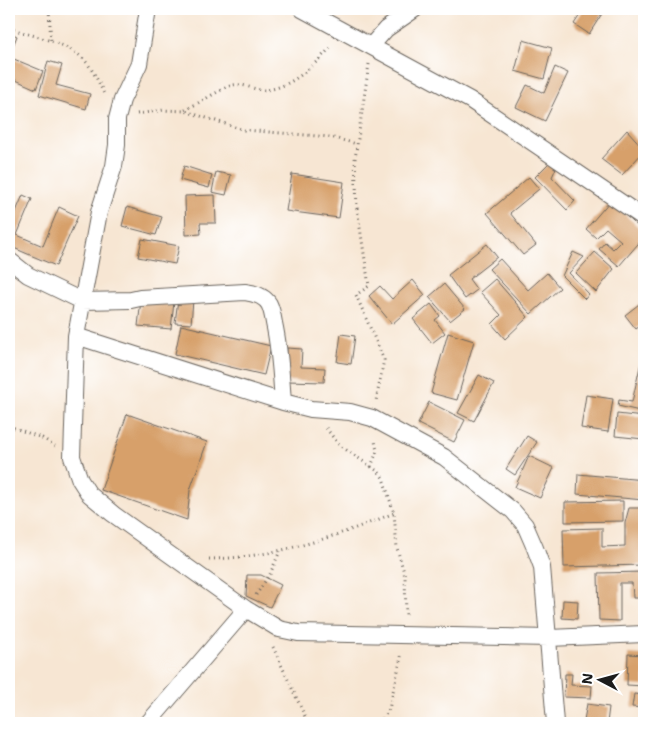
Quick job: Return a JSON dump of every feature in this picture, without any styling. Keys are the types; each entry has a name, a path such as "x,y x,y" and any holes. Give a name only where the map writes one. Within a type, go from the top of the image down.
{"street":[{"path":"148,9 139,64 122,100 117,119 117,145 114,166 99,212 76,336 72,458 80,480 89,494 113,514 279,630 298,633 548,638 644,634"},
{"path":"302,9 470,100 644,218"},
{"path":"371,46 386,29 414,9"},
{"path":"9,260 28,275 82,300 131,300 253,293 268,304 278,340 282,368 282,402"},
{"path":"76,336 282,402 311,409 350,412 372,418 444,457 513,511 525,525 536,548 542,567 555,723"},
{"path":"148,723 253,613"}],"path":[{"path":"49,9 51,42"},
{"path":"9,28 67,47 86,61 117,119 155,111 185,111 244,130 330,137 357,144"},
{"path":"185,111 230,86 240,85 266,90 283,86 315,64 345,31"},
{"path":"371,46 355,160 357,208 369,286 356,295 384,360 383,373 372,418 377,451 371,467"},
{"path":"311,409 339,445 379,472 383,478 394,513 397,548 405,576 406,635 389,709 380,723"},
{"path":"9,426 42,438 72,458"},
{"path":"176,559 218,559 280,550 351,531 394,513"},
{"path":"280,550 253,613 308,723"}],"building":[{"path":"584,9 605,9 589,34 574,24"},
{"path":"9,32 17,36 9,56"},
{"path":"523,40 552,48 544,79 515,71"},
{"path":"9,57 43,71 36,89 9,77"},
{"path":"48,61 62,65 56,85 90,94 86,109 39,95"},
{"path":"555,67 568,73 545,121 516,107 527,85 544,93"},
{"path":"627,130 644,151 622,175 601,159"},
{"path":"551,161 556,168 552,177 575,201 567,210 535,177"},
{"path":"184,166 212,175 209,188 180,180"},
{"path":"216,172 231,175 226,195 212,192"},
{"path":"292,174 344,182 339,218 286,211"},
{"path":"529,177 539,189 510,213 536,245 523,255 487,213"},
{"path":"23,195 32,199 17,235 43,246 59,207 78,216 56,266 9,246 9,228"},
{"path":"215,195 216,223 200,223 201,234 186,235 185,196"},
{"path":"610,201 644,232 644,237 619,266 599,249 605,242 613,249 621,241 606,228 596,238 586,229"},
{"path":"127,207 162,217 156,235 122,226"},
{"path":"142,239 179,246 175,264 138,257"},
{"path":"487,244 497,257 469,279 477,290 465,299 448,275"},
{"path":"573,252 584,257 569,273 589,294 585,299 562,276"},
{"path":"595,252 614,269 596,292 576,273"},
{"path":"500,259 528,290 547,273 560,288 531,314 489,269"},
{"path":"495,279 528,317 505,339 492,324 501,315 480,292"},
{"path":"413,280 425,295 392,324 369,296 380,286 392,299"},
{"path":"444,284 465,309 450,321 429,297"},
{"path":"178,299 193,300 191,324 175,323"},
{"path":"141,300 174,302 171,329 138,326"},
{"path":"643,301 644,323 636,329 625,315"},
{"path":"431,304 440,316 435,320 445,333 432,343 413,319"},
{"path":"181,325 271,346 264,375 175,354"},
{"path":"448,333 474,341 457,400 431,393"},
{"path":"341,334 355,336 351,364 337,362"},
{"path":"287,348 302,349 301,367 325,368 324,382 287,381"},
{"path":"641,362 644,363 644,412 618,406 619,400 632,402"},
{"path":"479,375 494,383 474,421 458,413"},
{"path":"586,395 613,399 608,432 581,428"},
{"path":"429,402 465,420 454,442 418,424"},
{"path":"127,414 207,442 190,490 187,520 101,490"},
{"path":"617,414 644,417 644,439 615,436"},
{"path":"527,436 537,442 515,475 506,469"},
{"path":"529,456 554,468 540,498 515,487"},
{"path":"578,474 644,480 644,500 577,494"},
{"path":"623,501 623,521 565,522 565,502"},
{"path":"629,508 644,508 644,565 564,567 563,529 602,528 602,547 625,546 625,523"},
{"path":"644,572 644,598 633,598 632,583 620,583 620,621 599,620 598,573"},
{"path":"247,575 261,575 281,585 270,607 246,596"},
{"path":"563,600 578,601 577,619 562,618"},
{"path":"628,654 644,655 644,686 627,685"},
{"path":"565,674 572,674 571,685 592,686 591,698 564,697"},
{"path":"634,694 644,695 644,708 632,707"},
{"path":"587,704 609,707 607,723 584,720"}]}
